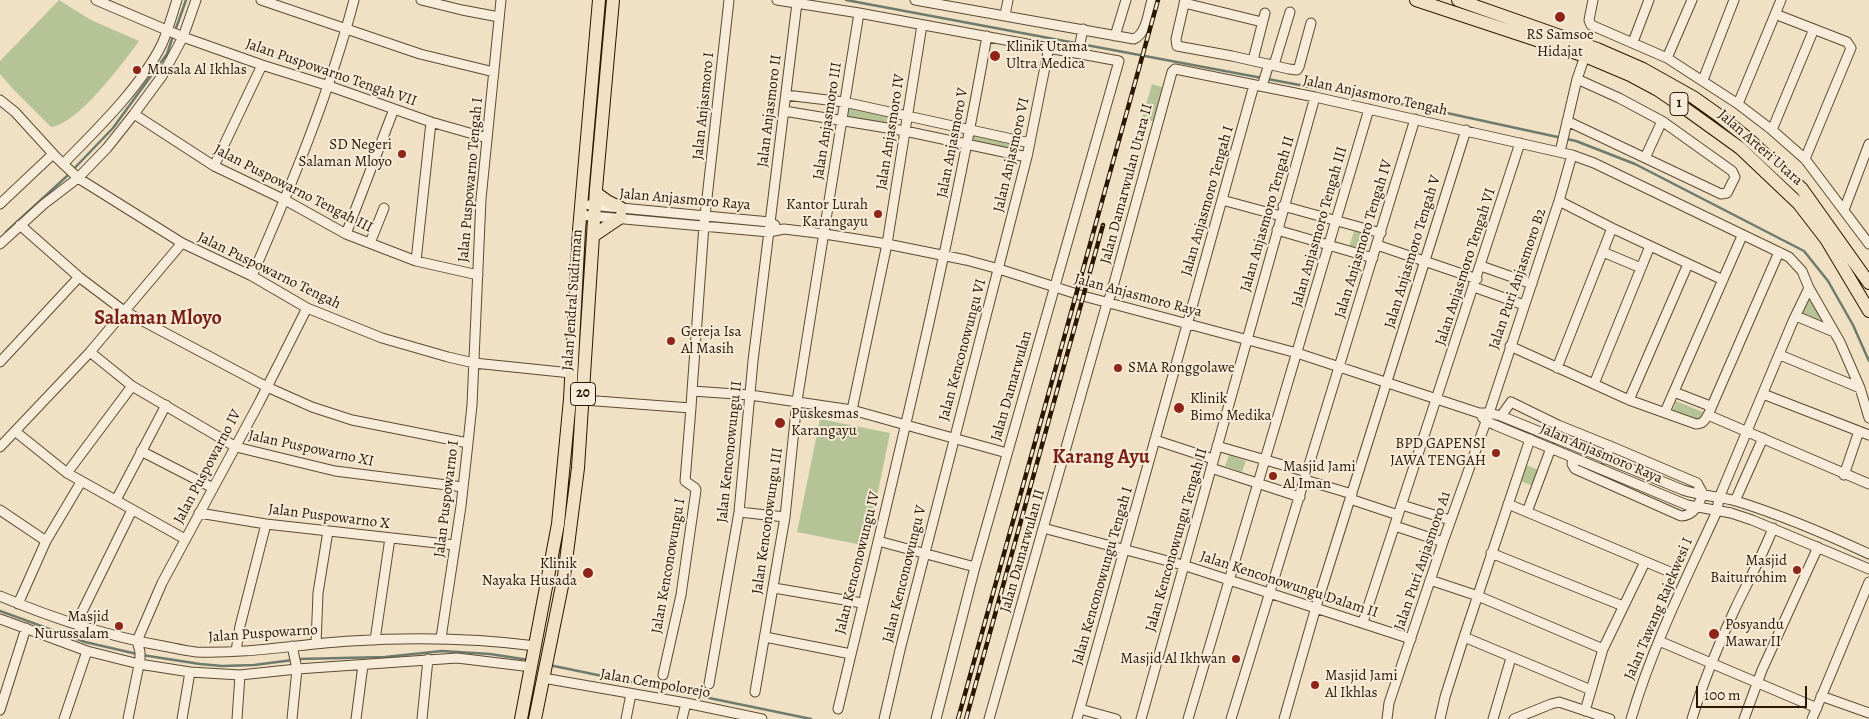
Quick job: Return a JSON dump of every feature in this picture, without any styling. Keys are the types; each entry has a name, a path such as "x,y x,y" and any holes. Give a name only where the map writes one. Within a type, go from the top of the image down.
{"highway":[{"name":"Jalan Jendral Sudirman","path":"522,719 558,524 571,373 581,209 599,0"},
{"name":"Jalan Jendral Sudirman","path":"535,719 570,533 578,468 595,205 613,0"},
{"name":"Jalan Arteri Utara","path":"1416,0 1585,56 1630,75 1658,90 1740,148 1786,191 1813,221 1854,284 1869,311"},
{"name":"Jalan Arteri Utara","path":"1458,0 1597,49 1643,69 1693,97 1745,136 1802,189 1868,280"},
{"path":"593,236 621,213 607,201 595,205"}],"street":[{"name":"Jalan Puspowarno Tengah VII","path":"96,0 182,36 262,65 329,86 431,122 487,138"},
{"path":"64,165 148,68 169,30 177,0"},
{"path":"0,244 77,177 106,148 134,114 162,76 182,36 196,0"},
{"path":"261,0 420,54 494,72"},
{"path":"252,276 285,200 329,86 354,0"},
{"path":"421,0 499,17"},
{"name":"Jalan Puspowarno Tengah I","path":"474,363 481,199 502,0"},
{"name":"Jalan Anjasmoro I","path":"704,225 729,0"},
{"path":"777,0 1079,51 1082,31"},
{"path":"915,0 940,2 1082,31 1134,39 1139,37 1145,25 1152,0"},
{"path":"1005,15 1008,0"},
{"path":"1120,36 1126,0"},
{"path":"1594,0 1589,20 1591,24 1667,58 1703,80 1772,130 1805,159 1869,244"},
{"path":"1633,42 1648,0"},
{"path":"1667,58 1692,0"},
{"path":"1703,80 1734,0"},
{"path":"1738,104 1781,0"},
{"path":"1253,60 1264,17 1184,1 1176,39 1177,46 1298,69 1311,23"},
{"name":"Jalan Anjasmoro II","path":"769,227 797,3"},
{"name":"Jalan Anjasmoro Tengah I","path":"1188,324 1222,200 1258,86 1271,64 1290,12"},
{"name":"Jalan Anjasmoro III","path":"824,234 859,13"},
{"path":"1776,14 1847,42 1851,48 1805,159"},
{"name":"Jalan Anjasmoro IV","path":"887,244 922,25"},
{"path":"1772,130 1814,29"},
{"name":"Jalan Anjasmoro V","path":"944,255 987,36"},
{"name":"Jalan Anjasmoro VI","path":"999,269 1027,157 1049,47"},
{"name":"Jalan Damarwulan","path":"936,719 975,567 1119,61 1079,51"},
{"path":"1561,149 1577,79 1585,56"},
{"path":"214,166 262,65"},
{"name":"Jalan Anjasmoro Tengah","path":"1172,72 1179,68 1520,143 1561,149 1594,163 1778,252 1795,262 1802,271 1809,288 1834,332 1860,388 1869,418"},
{"name":"Jalan Damarwulan Utara II","path":"1107,303 1172,72"},
{"path":"1567,124 1721,194 1727,193 1735,177 1732,171 1662,121 1577,79"},
{"path":"786,95 844,102 1030,143"},
{"name":"Jalan Anjasmoro Tengah II","path":"1247,339 1315,97"},
{"name":"Jalan Puspowarno Tengah","path":"0,100 15,112 77,177 182,243 252,276 307,308 382,338 428,352 474,363 571,373"},
{"path":"346,234 394,109"},
{"name":"Jalan Anjasmoro Tengah III","path":"1188,719 1369,109"},
{"path":"784,111 905,131 1027,157"},
{"name":"Jalan Puspowarno Tengah III","path":"134,114 214,166 285,200 346,234 416,261 478,275"},
{"name":"Jalan Anjasmoro Tengah IV","path":"1231,719 1381,233 1414,119"},
{"path":"1645,158 1662,121"},
{"path":"416,261 431,122"},
{"name":"Jalan Anjasmoro Tengah V","path":"1284,719 1316,607 1466,130"},
{"name":"Jalan Anjasmoro Tengah VI","path":"1363,622 1482,266 1520,143"},
{"path":"1844,210 1869,144"},
{"path":"0,204 53,154"},
{"name":"Jalan Puri Anjasmoro B2","path":"1488,417 1559,201 1572,155"},
{"path":"1222,200 1335,221 1381,233"},
{"path":"1559,201 1723,280"},
{"name":"Jalan Anjasmoro Raya","path":"581,209 595,205 621,213 704,225 769,227"},
{"path":"370,243 384,208"},
{"name":"Jalan Anjasmoro Raya","path":"621,213 706,215 944,255 999,269 1107,303 1297,353 1479,413 1530,439 1600,469 1623,484 1652,490 1697,508 1731,513 1773,528 1869,569"},
{"path":"20,225 79,277 124,311 267,387 312,407 352,420 468,443"},
{"path":"583,400 691,408 704,225"},
{"name":"Jalan Kenconowungu II","path":"708,684 739,512 769,227"},
{"path":"1557,368 1612,228"},
{"path":"1277,230 1373,258"},
{"name":"Jalan Kenconowungu III","path":"755,692 785,518 797,401 824,234"},
{"path":"1665,412 1742,236"},
{"path":"0,447 3,437 16,432 90,352 182,243"},
{"path":"852,410 887,244"},
{"path":"1377,245 1425,261 1524,305"},
{"path":"1594,384 1650,246"},
{"path":"1603,252 1641,268"},
{"path":"1510,346 1630,400 1700,424 1704,421 1709,410 1778,252"},
{"path":"906,424 944,255"},
{"path":"1630,400 1688,264"},
{"path":"1482,266 1532,284"},
{"name":"Jalan Kenconowungu VI","path":"955,438 999,269"},
{"path":"0,362 79,277"},
{"path":"1854,284 1868,280"},
{"path":"1717,511 1719,498 1809,288"},
{"name":"Jalan Damarwulan II","path":"989,719 1107,303"},
{"name":"Jalan Puspowarno IV","path":"137,641 162,583 236,447 307,308"},
{"path":"1796,316 1834,332"},
{"name":"Jalan Kenconowungu Tengah I","path":"1078,719 1188,324"},
{"name":"Jalan Kenconowungu Tengah II","path":"1141,719 1247,339"},
{"name":"Jalan Puspowarno XI","path":"90,352 132,386 236,447 335,471 463,487"},
{"path":"1780,355 1860,388"},
{"name":"Jalan Puspowarno I","path":"441,638 463,487 474,363"},
{"path":"68,473 132,386"},
{"path":"692,391 750,395 852,410 1007,453"},
{"path":"1674,392 1748,432 1844,475 1869,484"},
{"path":"1764,394 1869,435"},
{"path":"1495,395 1697,483 1701,488 1702,496 1697,508 1686,516 1680,516 1647,500 1623,484 1596,478 1575,469 1572,464 1573,458"},
{"path":"1501,416 1511,402"},
{"path":"116,500 166,405"},
{"name":"Jalan Kenconowungu I","path":"663,675 681,595 696,490 685,481 691,408"},
{"name":"Jalan Anjasmoro Raya","path":"1488,417 1501,416 1605,460 1702,496 1735,501 1826,535 1869,554"},
{"name":"Jalan Puri Anjasmoro A1","path":"1387,719 1389,703 1410,639 1450,520 1488,417"},
{"name":"Jalan Kenconowungu IV","path":"838,709 906,424"},
{"path":"1844,475 1859,430"},
{"path":"16,432 81,482 185,539"},
{"name":"Jalan Kenconowungu V","path":"884,719 924,553 955,438"},
{"path":"1735,501 1763,438"},
{"path":"1440,719 1445,697 1491,553 1530,439"},
{"path":"1155,440 1258,483 1300,497"},
{"path":"1217,446 1306,476 1398,515"},
{"path":"1605,460 1610,446"},
{"path":"1527,512 1551,448"},
{"path":"141,451 213,488"},
{"path":"1596,478 1600,469"},
{"path":"18,604 46,540 81,482"},
{"path":"1647,500 1652,490"},
{"path":"1672,512 1677,501"},
{"path":"1508,504 1670,572"},
{"path":"1402,505 1450,520"},
{"path":"0,510 46,540"},
{"path":"76,624 132,510"},
{"name":"Jalan Tawang Rajekwesi I","path":"1631,719 1659,641 1717,511"},
{"path":"739,512 785,518"},
{"name":"Jalan Puspowarno X","path":"199,513 266,524 455,545"},
{"path":"236,651 240,626 266,524"},
{"path":"1395,526 1443,542"},
{"name":"Jalan Kenconowungu Dalam II","path":"1044,528 1183,565 1363,622 1410,639"},
{"path":"1692,719 1711,664 1773,528"},
{"path":"316,644 318,593 328,531"},
{"path":"375,640 390,538"},
{"path":"878,541 975,567"},
{"path":"1744,719 1757,683 1818,547"},
{"path":"1491,553 1623,606"},
{"path":"1585,711 1603,649 1645,562"},
{"path":"1430,580 1478,596 1603,649"},
{"path":"1812,719 1869,582"},
{"path":"774,588 862,603"},
{"name":"Jalan Puspowarno","path":"0,596 76,624 137,641 194,652 236,651 363,665 457,658 533,666"},
{"name":"Jalan Puspowarno","path":"0,619 86,651 140,659 190,672 240,674 295,658 316,644 441,638 489,640 536,648"},
{"path":"0,710 3,690 26,628"},
{"path":"765,637 851,654"},
{"path":"1464,637 1591,690"},
{"path":"128,719 140,659 137,641"},
{"path":"1659,641 1816,708"},
{"path":"64,719 86,651"},
{"path":"292,719 295,658"},
{"path":"1493,719 1511,658"},
{"path":"422,719 428,659"},
{"path":"356,719 363,665"},
{"path":"182,719 190,672"},
{"path":"237,719 240,674"},
{"name":"Jalan Cempolorejo","path":"543,676 686,704 732,716 762,719"},
{"path":"626,719 631,694"},
{"path":"1821,696 1869,714"},
{"path":"1514,719 1559,702 1610,719"},
{"path":"682,719 686,704"},
{"path":"1080,709 1116,719"}],"green space":[{"path":"59,0 91,20 139,41 99,91 74,116 62,124 51,127 0,74 0,61"},
{"path":"1152,84 1165,88 1155,122 1142,118"},
{"path":"847,108 888,115 886,126 845,119"},
{"path":"975,133 1015,142 1013,153 972,144"},
{"path":"1354,231 1366,234 1361,251 1349,247"},
{"path":"1810,299 1823,323 1801,315 1807,300"},
{"path":"1676,401 1703,412 1700,421 1673,410"},
{"path":"820,419 890,433 867,546 797,532"},
{"path":"1229,455 1246,461 1242,472 1225,466"},
{"path":"1526,465 1539,470 1533,486 1520,481"}],"waterway":[{"path":"175,31 186,0"},
{"path":"846,0 1433,110 1576,141 1635,164 1804,251 1828,281 1853,325 1869,361"},
{"path":"6,232 66,177 113,128 167,54 173,36"},
{"path":"0,611 85,642 137,654"},
{"path":"298,659 385,657 442,651 490,654 529,660"},
{"path":"142,655 222,666 254,665 293,660"},
{"path":"549,665 811,719"}],"railway":[{"path":"958,719 1158,0"},
{"path":"966,719 1103,225"}],"place":[{"name":"RS Samsoe Hidajat","path":"1560,17"},
{"name":"Klinik Utama Ultra Medica","path":"995,56"},
{"name":"Musala Al Ikhlas","path":"137,70"},
{"name":"SD Negeri Salaman Mloyo","path":"402,154"},
{"name":"Kantor Lurah Karangayu","path":"878,214"},
{"name":"Gereja Isa Al Masih","path":"671,341"},
{"name":"SMA Ronggolawe","path":"1118,368"},
{"name":"Klinik Bimo Medika","path":"1179,408"},
{"name":"Puskesmas Karangayu","path":"780,423"},
{"name":"BPD GAPENSI JAWA TENGAH","path":"1496,453"},
{"name":"Masjid Jami Al Iman","path":"1273,476"},
{"name":"Masjid Baiturrohim","path":"1797,570"},
{"name":"Klinik Nayaka Husada","path":"588,573"},
{"name":"Masjid Nurussalam","path":"119,626"},
{"name":"Posyandu Mawar II","path":"1714,634"},
{"name":"Masjid Al Ikhwan","path":"1236,659"},
{"name":"Masjid Jami Al Ikhlas","path":"1315,685"}],"district":[{"name":"Salaman Mloyo","path":"158,319"},
{"name":"Karang Ayu","path":"1101,458"}]}
